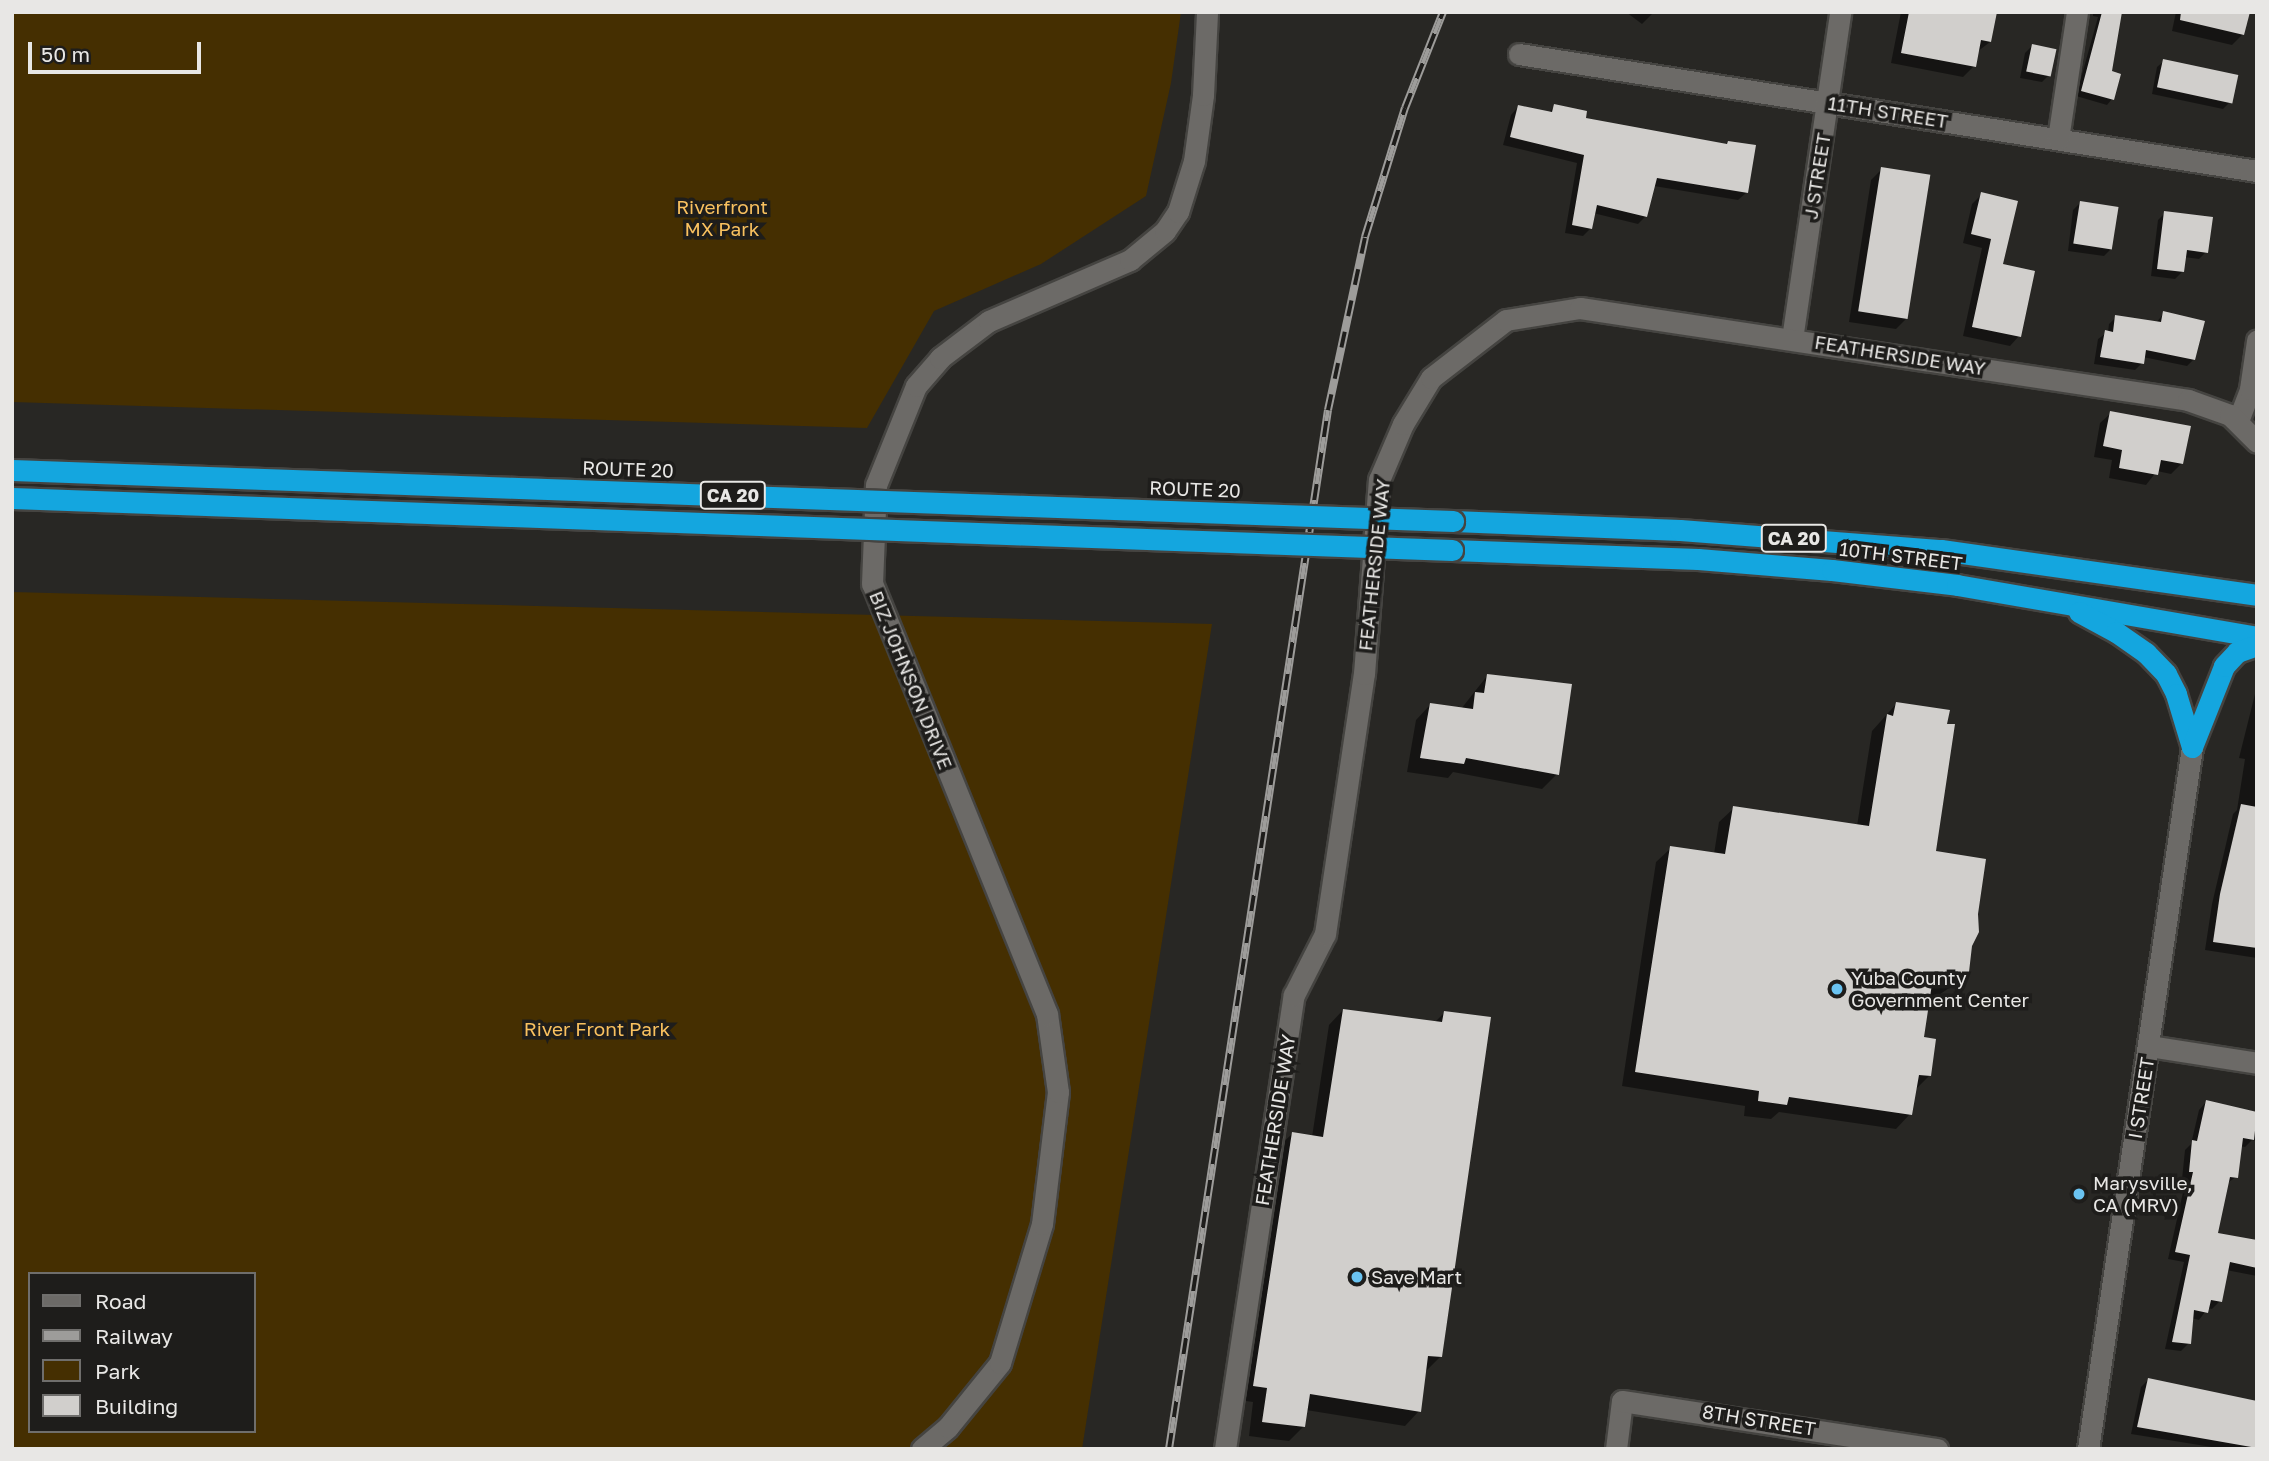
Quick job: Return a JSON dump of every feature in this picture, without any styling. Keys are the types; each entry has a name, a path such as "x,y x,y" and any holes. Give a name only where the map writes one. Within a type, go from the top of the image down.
{"highway":[{"name":"ROUTE 20","path":"12,470 1453,521"},
{"name":"10TH STREET","path":"12,498 1698,559 1807,567 1957,585 2257,637"},
{"name":"10TH STREET","path":"1453,521 1680,530 1941,550 2257,595"},
{"path":"2062,603 2116,632 2146,653 2166,674 2176,694 2192,747"},
{"path":"2192,747 2224,666 2237,652 2257,645"}],"street":[{"name":"BIZ JOHNSON DRIVE","path":"922,1449 948,1427 1000,1363 1042,1224 1058,1092 1047,1014 872,584 876,485 916,386 940,358 989,321 1130,260 1165,232 1178,212 1194,161 1203,95 1207,12"},
{"name":"J STREET","path":"1792,339 1840,12"},
{"path":"2058,139 2077,12"},
{"name":"11TH STREET","path":"1519,54 2257,171"},
{"name":"FEATHERSIDE WAY","path":"1225,1449 1294,995 1325,933 1364,674 1379,480 1403,424 1431,378 1506,320 1580,308 2188,400 2209,405 2238,421 2257,442"},
{"path":"2238,421 2250,389 2257,341"},
{"name":"I STREET","path":"2088,1449 2192,747"},
{"path":"2149,1046 2257,1063"},
{"name":"8TH STREET","path":"1616,1449 1622,1401 1937,1449"}],"green space":[{"name":"Riverfront MX Park","path":"12,12 1181,12 1171,83 1146,196 1041,264 934,311 867,428 12,402"},
{"name":"River Front Park","path":"12,592 1212,624 1082,1449 12,1449"}],"building":[{"path":"1909,12 1997,12 1991,42 1981,40 1976,67 1901,53"},
{"path":"2102,12 2122,12 2112,71 2121,74 2114,100 2081,91"},
{"path":"2181,12 2250,12 2244,35 2180,20"},
{"path":"2032,44 2056,49 2051,77 2026,71"},
{"path":"2163,59 2238,75 2232,103 2157,87"},
{"path":"1554,104 1587,111 1586,118 1727,144 1728,141 1756,145 1748,193 1657,178 1647,217 1597,205 1592,229 1572,225 1584,155 1510,137 1518,105 1552,112"},
{"path":"1881,167 1930,175 1908,319 1858,311"},
{"path":"1981,192 2018,201 2003,264 2035,271 2021,337 1972,327 1991,239 1971,234"},
{"path":"2080,201 2119,207 2112,250 2073,243"},
{"path":"2164,211 2213,217 2208,253 2187,250 2184,272 2157,269"},
{"path":"2163,311 2205,321 2195,360 2146,350 2144,364 2100,357 2105,330 2113,332 2115,315 2161,322"},
{"path":"2110,411 2191,426 2183,464 2161,460 2158,475 2119,468 2122,450 2103,446"},
{"path":"1487,674 1572,684 1559,775 1466,758 1464,764 1420,758 1430,703 1473,709 1475,692 1484,693"},
{"path":"1896,702 1950,710 1947,724 1955,724 1936,851 1986,859 1978,914 1979,932 1972,946 1969,972 1950,986 1932,984 1924,1037 1936,1039 1931,1076 1919,1075 1912,1115 1789,1097 1787,1105 1758,1101 1759,1091 1635,1072 1670,846 1725,854 1733,806 1869,826 1887,714 1893,716"},
{"path":"2241,804 2257,807 2257,948 2213,942 2220,894"},
{"path":"1343,1009 1442,1022 1444,1011 1491,1017 1442,1357 1428,1356 1421,1412 1310,1394 1305,1427 1262,1422 1267,1388 1253,1386 1292,1132 1323,1137"},
{"path":"2206,1100 2257,1112 2254,1140 2243,1138 2238,1178 2230,1177 2218,1233 2257,1240 2257,1268 2230,1262 2222,1302 2211,1300 2208,1313 2194,1310 2191,1344 2172,1342 2190,1255 2175,1252 2193,1172 2189,1172 2192,1140 2197,1141"},
{"path":"2148,1378 2257,1401 2257,1448 2137,1427"}],"railway":[{"path":"1169,1449 1328,410 1365,237 1405,108 1443,12"}],"place":[{"name":"Yuba County Government Center","path":"1837,989"},
{"name":"Marysville, CA (MRV)","path":"2079,1194"},
{"name":"Save Mart","path":"1357,1277"}]}
